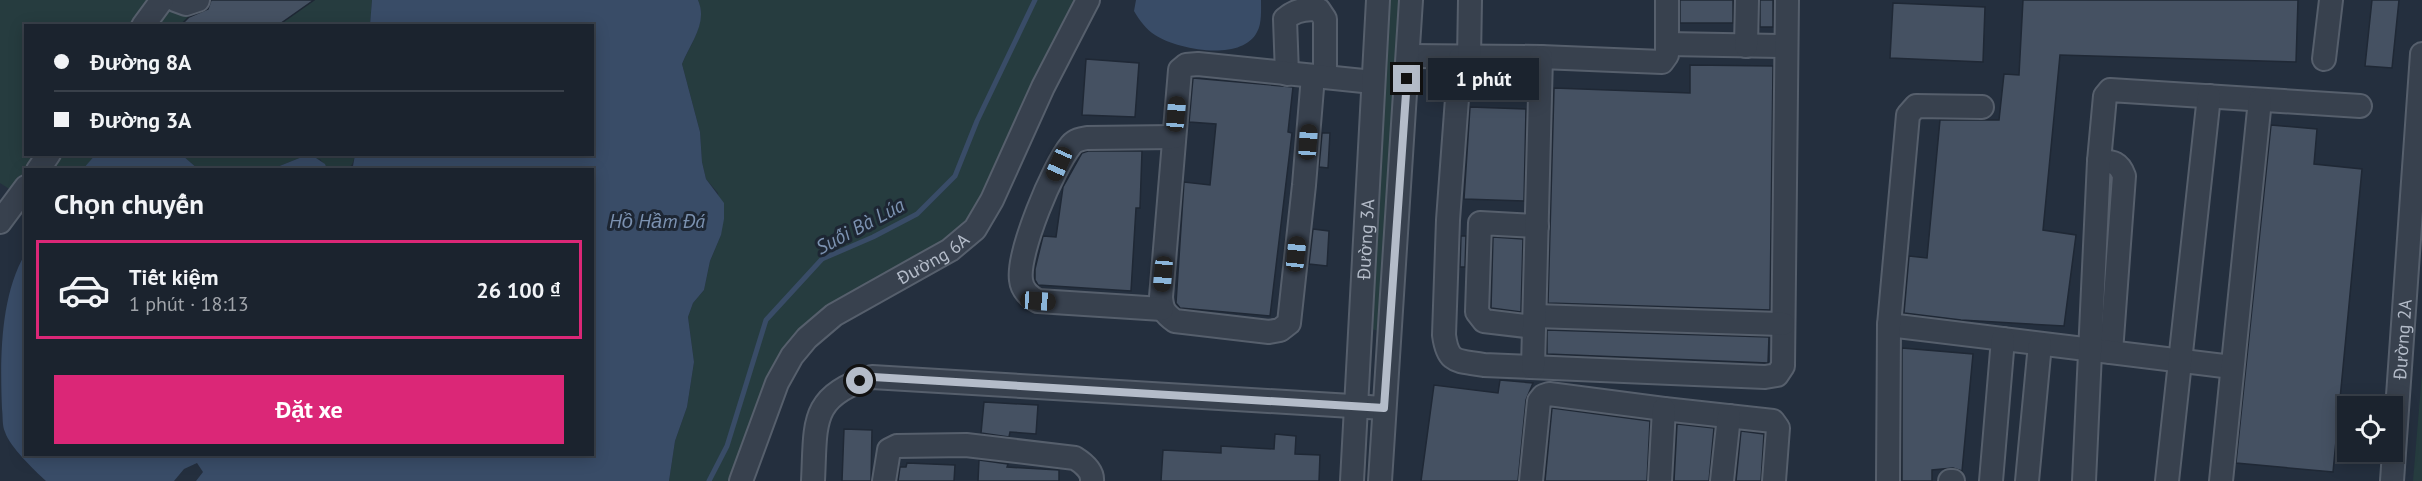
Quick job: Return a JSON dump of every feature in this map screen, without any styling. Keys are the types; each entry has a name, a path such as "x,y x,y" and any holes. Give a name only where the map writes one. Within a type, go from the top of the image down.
{"street":[{"path":"144,24 162,0"},
{"path":"175,0 186,4 198,0"},
{"name":"Đường 6A","path":"741,481 777,383 792,356 807,338 834,315 950,250 975,229 992,200 1043,87 1088,0"},
{"name":"Đường 3A","path":"1352,481 1378,0"},
{"name":"Đường 3A","path":"1380,481 1411,0"},
{"path":"1470,0 1448,220 1444,335 1446,351 1453,359 1484,365 1765,377 1777,375 1783,366 1786,0"},
{"path":"1409,56 1541,57 1662,62 1667,55 1667,0"},
{"path":"1746,46 1747,0"},
{"path":"2324,58 2331,0"},
{"path":"1287,74 1285,19 1292,13 1309,8 1319,10 1326,19 1319,77 1304,185 1288,323 1280,330 1269,332 1175,321 1162,309 1161,297 1180,70 1186,65 1198,64 1287,74 1319,77 1373,82"},
{"path":"1667,44 1785,46"},
{"name":"Đường 2A","path":"2392,481 2422,54"},
{"path":"1533,367 1541,57"},
{"path":"2084,481 2101,351 2099,161 2105,96 2110,90 2360,106"},
{"path":"2167,481 2209,96"},
{"path":"2221,481 2260,100"},
{"path":"1888,481 1889,326 1908,115 1916,106 1982,107"},
{"path":"1162,309 1038,301 1026,292 1021,280 1026,238 1059,164 1071,145 1077,140 1087,138 1174,138"},
{"path":"0,222 24,190"},
{"path":"1448,220 1537,226"},
{"path":"1480,223 1477,312 1479,318 1484,321 1783,324"},
{"path":"1889,326 2232,367"},
{"path":"1991,481 2003,339"},
{"path":"2027,481 2040,344"},
{"path":"813,481 817,419 829,399 848,384 873,377 1384,408"},
{"path":"1531,481 1539,401 1543,396 1549,394 1773,421 1776,424 1774,481"},
{"path":"1660,481 1664,409"},
{"path":"1722,481 1729,416"},
{"path":"884,481 889,450 897,446 966,445 1075,458 1084,464 1092,476 1092,481"}],"green space":[{"path":"0,0 154,0 137,24 24,24 24,156 41,156 32,168 24,168 24,178 14,192 0,183"},
{"path":"169,0 372,0 370,24 152,24"},
{"path":"698,0 1081,0 970,225 831,310 734,481 669,481 675,441 687,407 694,362 688,317 693,303 704,290 710,261 721,235 718,193 706,179 702,162 700,132 682,64 701,17"},
{"path":"1388,0 1402,0 1380,331 1370,329"},
{"path":"56,156 95,156 84,168 47,168"},
{"path":"183,156 355,156 349,168 326,168 320,159 302,157 274,168 197,168"},
{"path":"2422,373 2422,481 2413,481"}],"water":[{"name":"Hồ Hầm Đá","path":"372,0 698,0 701,8 700,25 682,64 700,132 702,162 706,179 724,203 724,219 721,235 710,261 704,290 693,303 688,317 694,362 687,407 675,441 669,481 196,481 203,472 197,463 184,469 174,481 46,481 12,444 3,424 1,370 3,329 11,289 24,256 24,456 594,456 594,168 350,168 355,156 594,156 594,24 370,24"},
{"path":"1136,0 1261,0 1260,25 1249,41 1238,47 1224,50 1193,49 1165,40 1149,30 1134,11"},
{"path":"94,156 183,156 197,168 84,168"},
{"path":"313,156 325,164 327,168 274,168 302,157"}],"building":[{"path":"211,0 314,0 280,24 182,24 189,17 208,9"},
{"path":"1680,0 1733,0 1733,23 1680,23"},
{"path":"1760,0 1773,0 1773,27 1760,27"},
{"path":"2023,0 2298,0 2296,62 2060,55 2043,230 2076,235 2064,326 1961,320 1904,313 1909,256 1927,258 1940,120 1999,120 2004,74 2019,75"},
{"path":"2372,0 2399,0 2392,68 2365,66"},
{"path":"1893,3 1985,7 1983,62 1890,58"},
{"path":"1086,59 1139,63 1135,117 1082,115"},
{"path":"1690,65 1773,66 1770,310 1548,303 1554,88 1690,93"},
{"path":"1193,78 1293,87 1288,132 1292,133 1270,316 1180,308 1176,303 1184,182 1210,185 1216,124 1189,122"},
{"path":"1470,107 1526,109 1524,201 1464,199"},
{"path":"2271,125 2317,129 2314,164 2362,169 2340,396 2337,396 2333,472 2236,463"},
{"path":"1322,133 1330,133 1328,168 1319,167"},
{"path":"1142,151 1140,208 1136,208 1131,291 1038,285 1035,280 1035,269 1043,236 1056,237 1063,187 1082,153"},
{"path":"1313,229 1329,231 1327,266 1309,264"},
{"path":"1461,236 1466,236 1465,267 1460,267"},
{"path":"1493,237 1523,239 1521,312 1491,308"},
{"path":"1547,330 1769,337 1768,363 1547,354"},
{"path":"1902,348 1973,354 1962,471 1953,468 1932,470 1932,481 1902,481"},
{"path":"1500,380 1533,383 1526,400 1518,481 1421,481 1434,385 1498,393"},
{"path":"984,402 1038,405 1036,434 1010,432 1009,437 981,433"},
{"path":"1552,408 1650,421 1647,481 1545,481"},
{"path":"1677,424 1714,428 1709,481 1674,481"},
{"path":"844,429 872,430 871,481 842,481"},
{"path":"1741,431 1764,434 1761,481 1736,481"},
{"path":"1275,434 1296,436 1295,454 1320,455 1319,481 1161,481 1163,450 1221,453 1221,446 1274,449"},
{"path":"979,460 1008,464 1007,467 1059,470 1059,481 978,481"},
{"path":"907,463 955,465 954,481 898,481 900,467 906,467"}],"waterway":[{"name":"Suối Bà Lúa","path":"709,481 727,446 766,320 822,259 873,237 917,214 955,176 977,121 1035,0"}],"route":[{"path":"860,381 873,377 1384,408 1407,79"}]}
